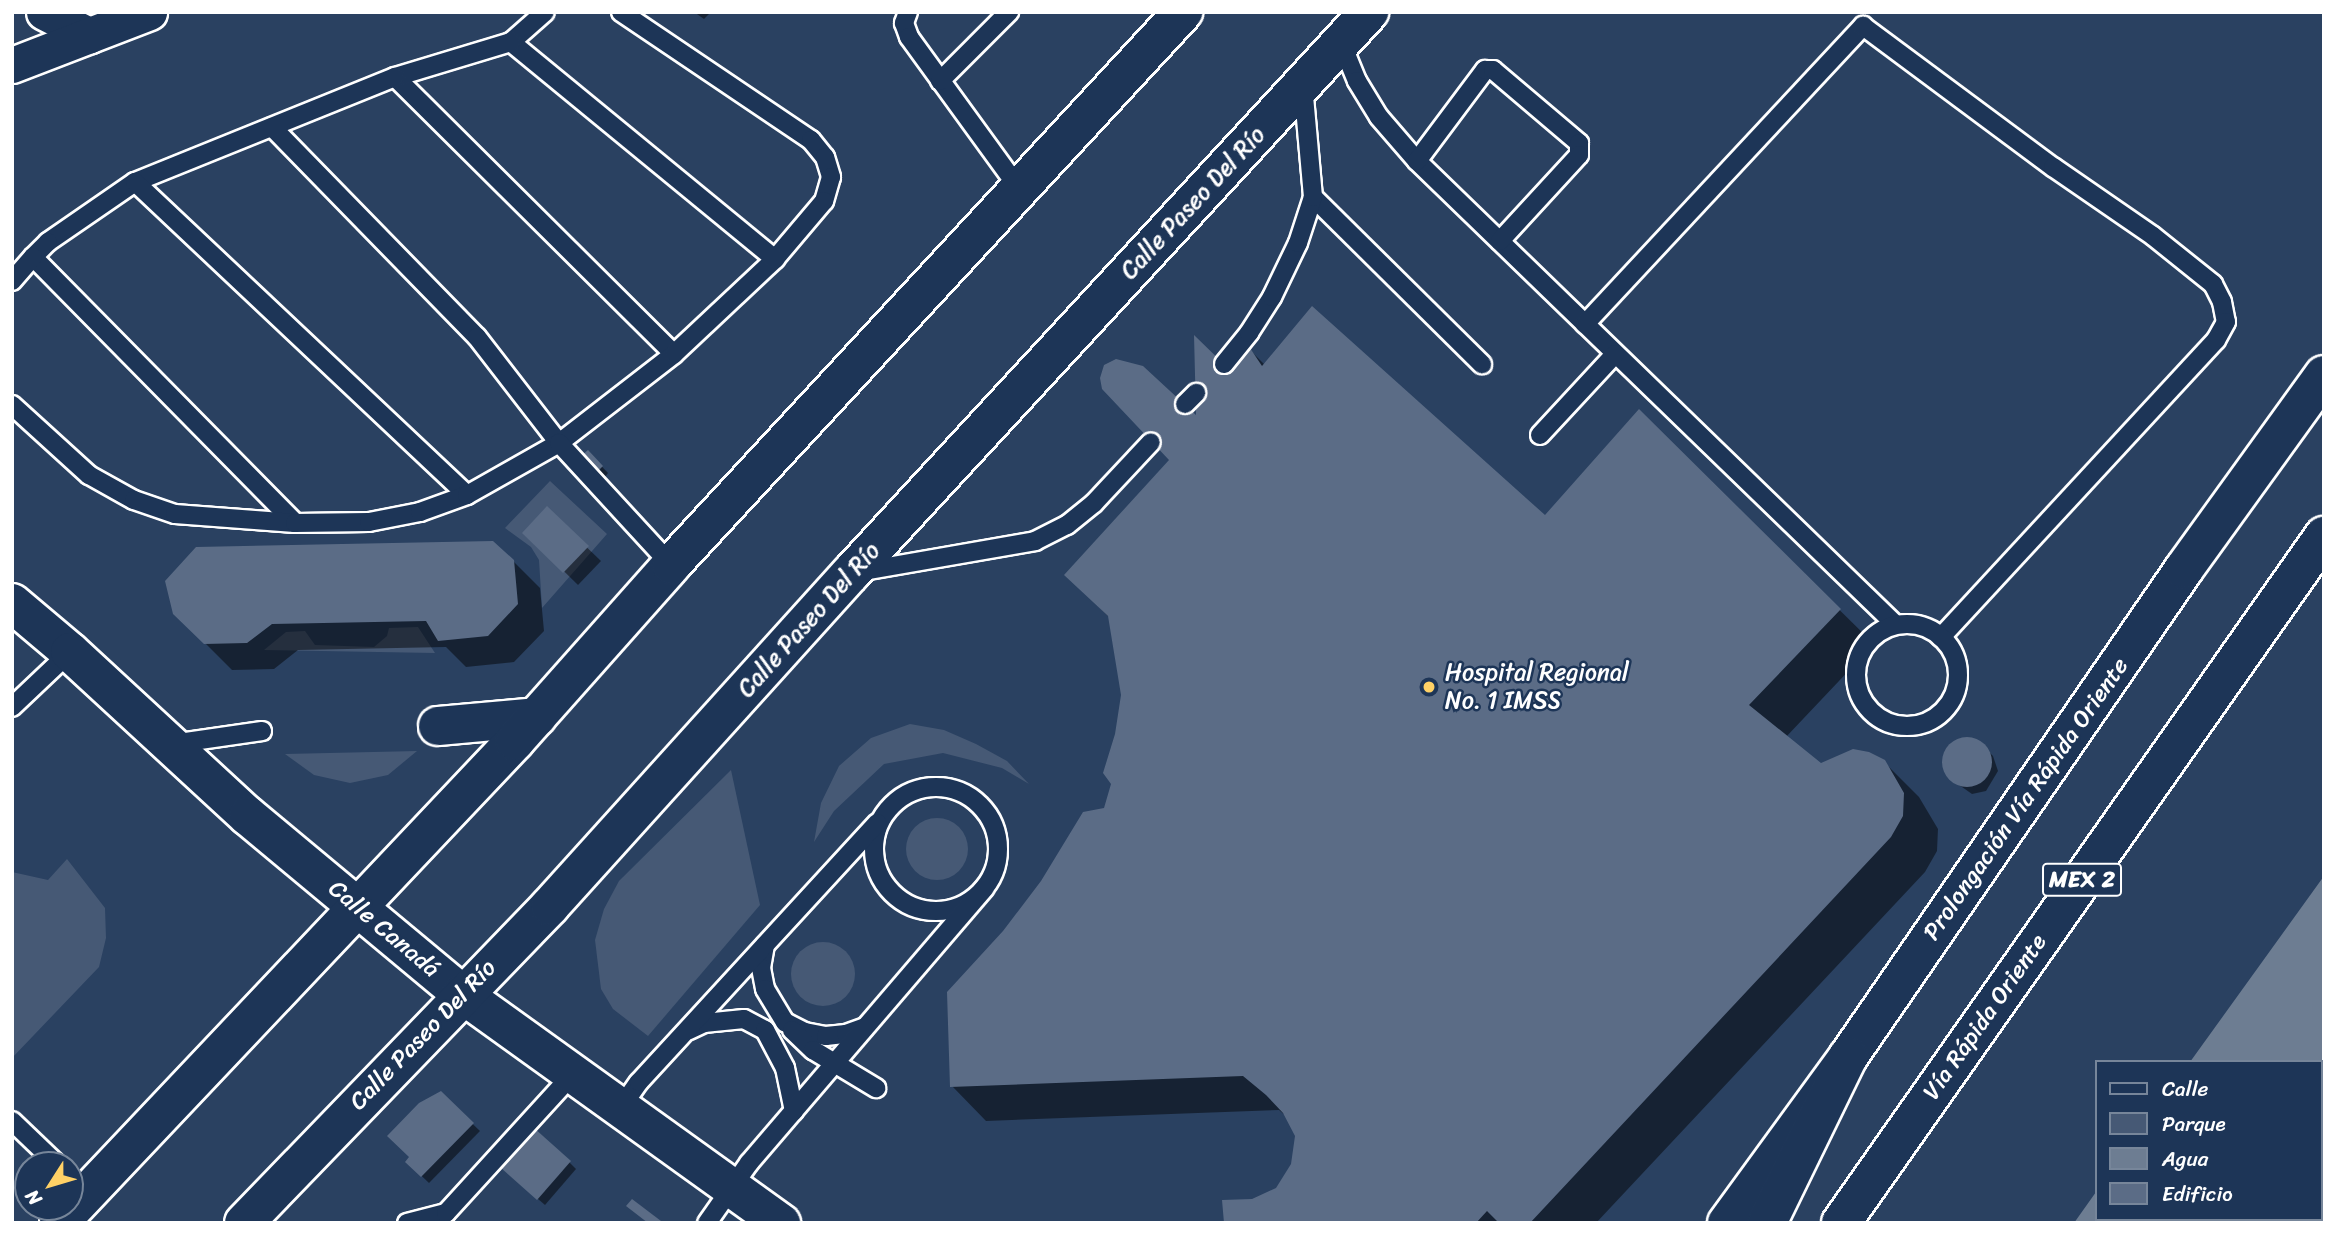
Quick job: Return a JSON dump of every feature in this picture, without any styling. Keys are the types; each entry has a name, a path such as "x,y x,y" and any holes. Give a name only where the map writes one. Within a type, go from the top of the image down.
{"main road":[{"path":"84,1180 357,906 537,717 671,565 1018,187 1183,12"},
{"name":"Calle Paseo Del Río","path":"244,1223 463,993 550,906 851,573 1368,12"},
{"name":"Prolongación Vía Rápida Oriente","path":"1727,1223 1848,1057 2184,569 2324,375"},
{"name":"Vía Rápida Oriente","path":"1841,1223 2324,536"},
{"name":"Calle Canadá","path":"12,603 70,652 247,816 463,993 781,1223"},
{"path":"438,726 537,717"},
{"path":"1768,1223 1848,1057"}],"street":[{"path":"44,12 89,36"},
{"path":"12,65 149,12"}],"lane":[{"path":"12,281 48,242 135,182 395,77 511,42 545,12"},
{"path":"12,405 89,475 134,500 175,514 295,523 369,522 420,512 467,495 559,443 674,354 775,259 824,201 831,177 825,157 811,140 621,12"},
{"path":"908,12 904,23 909,37 1018,187"},
{"path":"940,81 1009,12"},
{"path":"1585,324 1863,26 2153,236 2213,284 2222,302 2225,322 2216,340 1941,637"},
{"path":"511,42 775,259"},
{"path":"1341,42 1357,81 1378,117 1417,161 1896,625"},
{"path":"1417,161 1485,70 1493,70 1580,143 1579,155 1500,241"},
{"path":"395,77 674,354"},
{"path":"1224,364 1249,333 1272,297 1298,243 1313,198 1303,83"},
{"path":"272,127 477,337 559,443 671,565"},
{"path":"135,182 467,495"},
{"path":"1313,198 1482,364"},
{"path":"33,257 295,523"},
{"path":"1540,435 1615,354"},
{"path":"851,573 1035,541 1067,525 1094,503 1151,442"},
{"path":"1912,624 1928,628 1941,637 1952,651 1957,668 1957,685 1951,701 1939,714 1925,723 1908,726 1891,723 1876,715 1864,703 1857,688 1859,656 1867,642 1880,631 1896,625 1912,624"},
{"path":"12,707 70,652"},
{"path":"170,744 262,731"},
{"path":"622,1106 639,1082 894,802 911,791 932,787 953,788 971,797 986,812 997,840 995,871 985,888 794,1111 732,1186 706,1223"},
{"path":"881,818 874,837 874,858 880,878 901,900 929,912 950,911 969,902 985,888"},
{"path":"765,945 761,968 765,989 785,1022 813,1051 876,1088"},
{"path":"685,1032 704,1023 744,1019 765,1030 785,1068 794,1111"},
{"path":"785,1022 805,1032 826,1036 846,1034 865,1027"},
{"path":"407,1223 446,1218 574,1073"},
{"path":"12,1121 43,1151"}],"green space":[{"path":"550,481 607,534 542,608 539,560 531,547 505,528"},
{"path":"418,627 435,653 264,650 286,632 305,631 315,645 374,647 387,636 389,628"},
{"path":"910,724 944,730 976,744 1007,761 1029,784 1002,768 943,753 884,764 834,811 814,842 821,803 839,766 871,738"},
{"path":"417,751 388,775 350,783 314,775 285,754"},
{"path":"731,770 760,905 648,1036 613,1009 601,989 595,940 604,909 619,881"},
{"path":"937,818 959,827 968,849 959,871 937,880 915,871 906,849 915,827"},
{"path":"67,859 105,908 106,938 99,967 12,1058 12,872 48,880"},
{"path":"823,942 835,944 846,951 853,962 853,986 846,997 835,1004 823,1006 811,1004 800,997 793,986 791,974 793,962 800,951 811,944"}],"water":[{"path":"2324,876 2324,1223 2074,1223 2094,1195 2094,1221 2322,1221 2322,1060 2191,1060"}],"building":[{"path":"1312,306 1545,515 1639,409 1841,609 1749,705 1821,763 1853,749 1869,752 1885,760 1904,793 1903,816 1891,837 1530,1223 1499,1223 1487,1211 1476,1223 1224,1223 1222,1200 1252,1199 1276,1188 1291,1164 1295,1136 1283,1113 1243,1076 950,1087 947,992 1003,931 1041,881 1083,812 1104,808 1111,784 1103,773 1115,734 1121,695 1108,616 1064,575 1169,460 1102,389 1100,378 1104,365 1116,359 1143,366 1196,415 1194,335 1230,370 1250,348 1262,366"},
{"path":"588,450 603,466 597,472 581,456"},
{"path":"547,506 589,546 563,573 522,533"},
{"path":"493,541 514,560 518,604 488,636 438,641 426,621 272,624 247,643 204,644 173,614 165,581 196,547"},
{"path":"1967,737 1985,744 1992,762 1985,780 1967,787 1949,780 1942,762 1949,744"},
{"path":"441,1091 474,1123 421,1177 405,1162 409,1157 387,1136 419,1103"},
{"path":"534,1128 571,1161 537,1200 500,1167"},
{"path":"632,1199 661,1221 660,1223 648,1223 626,1206"}],"place":[{"name":"Hospital Regional No. 1 IMSS","path":"1429,687"}]}
